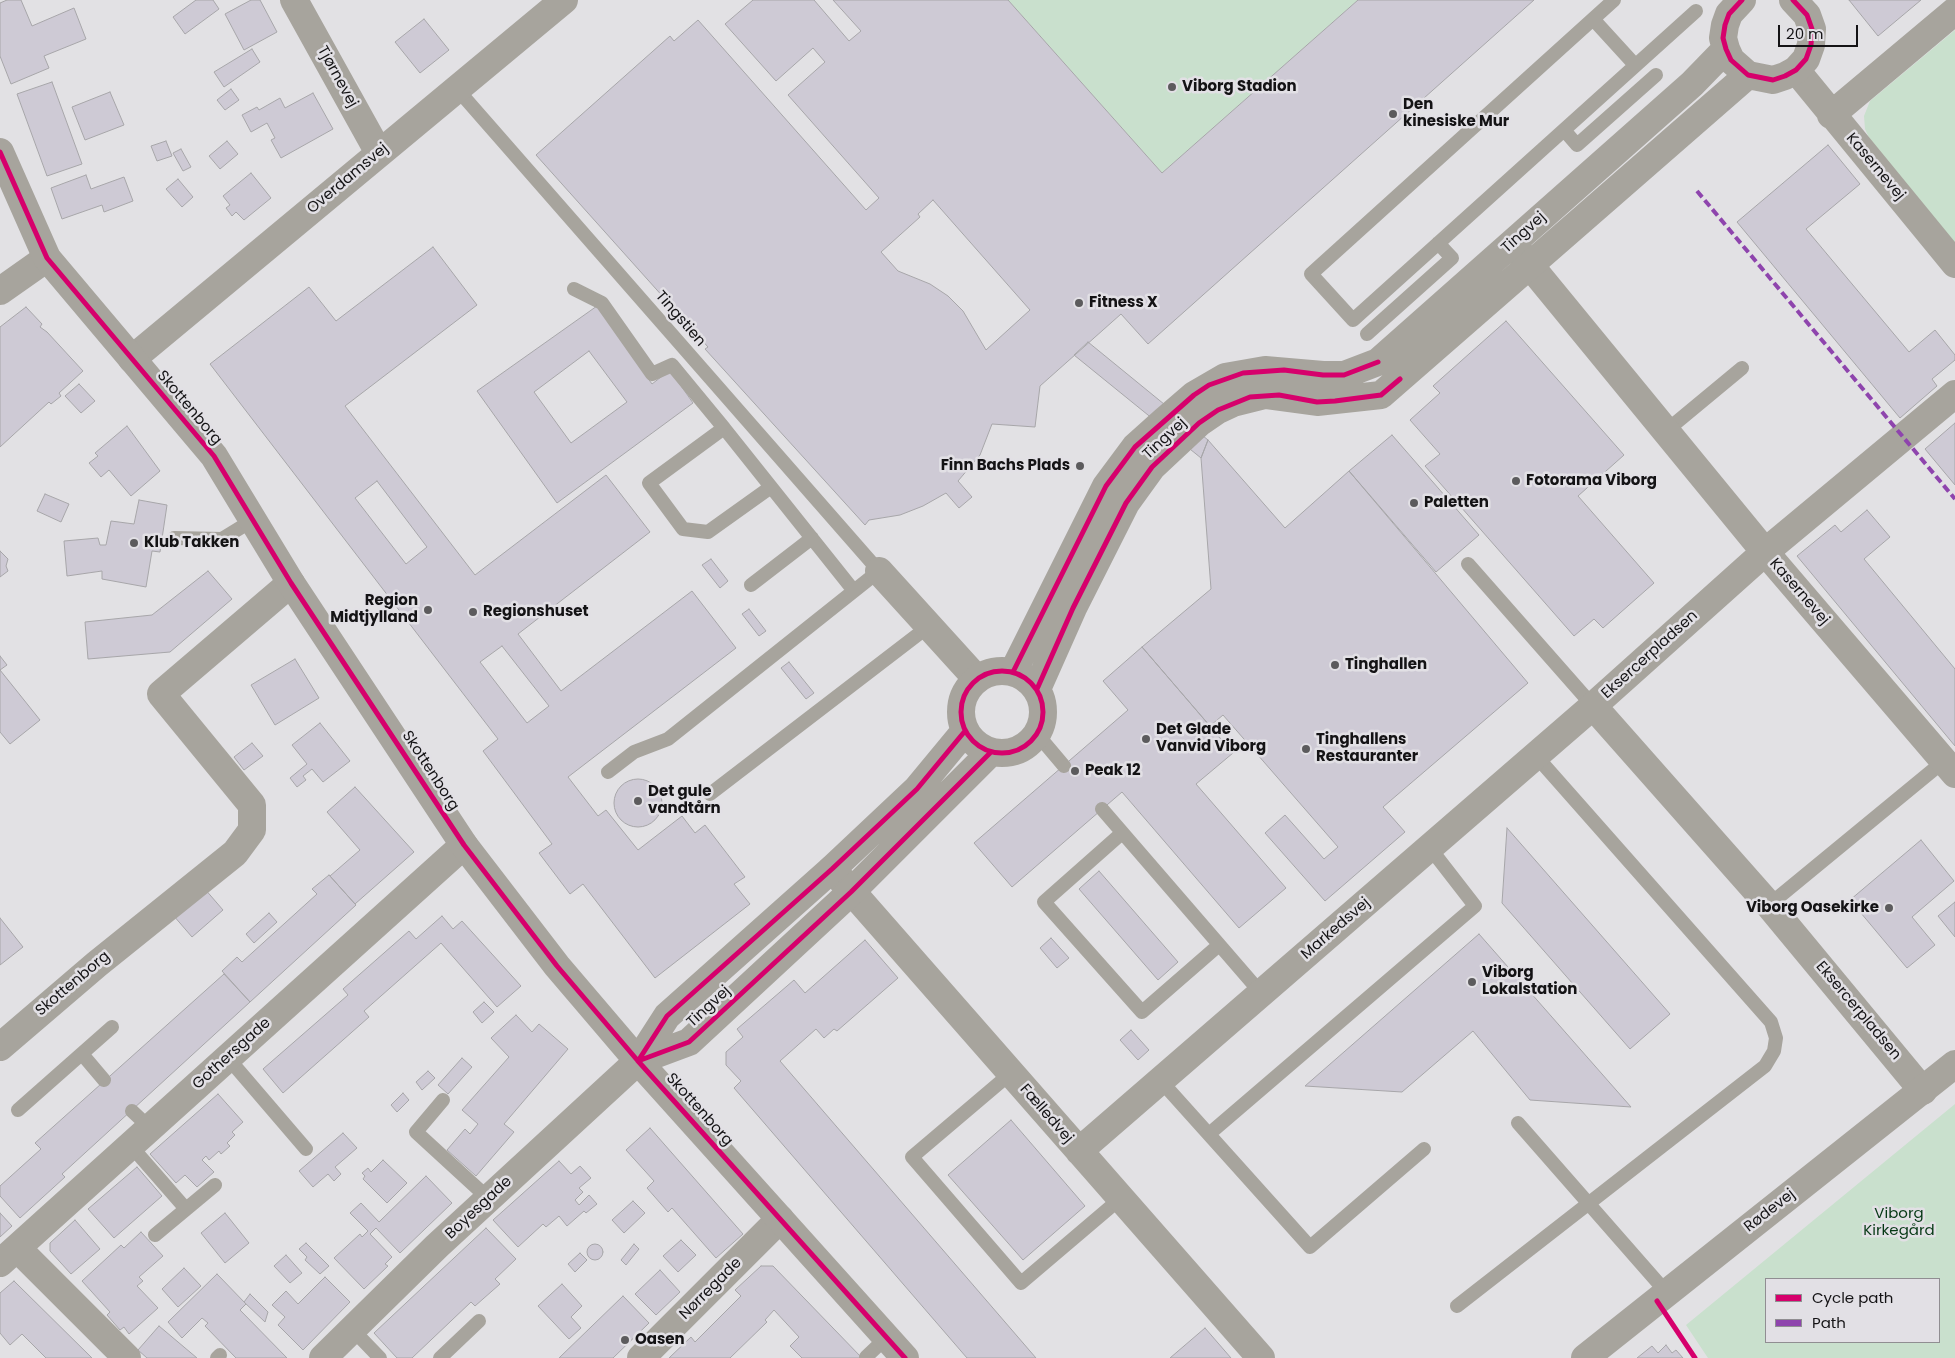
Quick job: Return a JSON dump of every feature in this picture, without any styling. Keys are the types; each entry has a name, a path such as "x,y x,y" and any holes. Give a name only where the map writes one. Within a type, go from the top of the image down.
{"street":[{"name":"Tjørnevej","path":"294,0 380,154"},
{"name":"Overdamsvej","path":"132,358 564,0"},
{"path":"1737,2 1725,25 1723,38 1731,60 1748,75 1773,80 1796,70 1806,59 1811,45 1812,29 1807,15 1797,1"},
{"path":"1831,115 1955,11"},
{"name":"Tingvej","path":"1037,689 1073,608 1126,503 1152,467 1199,424 1218,410 1232,403 1265,395 1317,402 1381,394 1726,49"},
{"name":"Kasernevej","path":"1796,70 1955,264"},
{"name":"Tingvej","path":"1014,672 1106,486 1135,447 1164,420 1201,390 1225,377 1265,370 1344,375 1371,366 1521,254 1748,75"},
{"name":"Skottenborg","path":"0,152 46,258 214,456 291,584 464,845 557,966 638,1061 905,1358"},
{"path":"1521,254 1765,552"},
{"path":"0,291 46,258"},
{"name":"Kasernevej","path":"1949,767 1765,552 1955,394"},
{"name":"Eksercerpladsen","path":"1765,552 1593,706 1769,905 1923,1091"},
{"path":"879,571 977,679"},
{"name":"Skottenborg","path":"0,1046 97,964 235,853 252,830 252,805 161,694 291,584"},
{"path":"1014,672 1037,689 1044,712 1042,724 1031,743 1017,751 1002,754 991,752 972,740 965,730 961,717 962,702 968,690 977,679 988,673 1014,672"},
{"name":"Markedsvej","path":"1079,1151 1593,706"},
{"name":"Tingvej","path":"638,1061 667,1016 832,869 917,789 965,730"},
{"name":"Tingvej","path":"638,1061 689,1042 851,892 991,752"},
{"name":"Gothersgade","path":"8,1256 138,1128 228,1058 464,845"},
{"name":"Fælledvej","path":"832,869 1261,1358"},
{"name":"Boyesgade","path":"323,1358 489,1199 638,1061"},
{"name":"Rødevej","path":"1585,1358 1955,1064"},
{"name":"Nørregade","path":"641,1358 780,1219"},
{"path":"8,1256 127,1358"}],"lane":[{"path":"1614,0 1311,274 1353,320 1696,11"},
{"path":"1593,19 1635,65"},
{"path":"1564,130 1577,145 1656,74"},
{"name":"Tingstien","path":"457,89 879,571"},
{"path":"1368,334 1452,258 1438,243"},
{"path":"574,289 602,303 652,374 672,365 854,591"},
{"path":"1666,431 1742,368"},
{"path":"724,428 649,483 683,529 708,532 771,487"},
{"path":"174,538 222,539 253,520"},
{"path":"751,585 812,538"},
{"path":"1468,564 1593,706"},
{"path":"608,772 634,752 668,739 879,571"},
{"path":"710,794 929,626"},
{"path":"1037,734 1064,766"},
{"path":"1457,1306 1765,1066 1774,1051 1776,1038 1771,1022 1536,756"},
{"path":"1769,905 1949,767"},
{"path":"1102,809 1261,994"},
{"path":"1122,833 1044,902 1142,1012 1218,945"},
{"path":"1209,1134 1475,906 1430,848"},
{"path":"18,1110 112,1027"},
{"path":"82,1054 104,1080"},
{"path":"228,1058 306,1149"},
{"path":"1011,1073 912,1157 1015,1276 1022,1283 1121,1198"},
{"path":"1160,1080 1310,1247 1424,1148"},
{"path":"443,1100 416,1132 489,1199"},
{"path":"1518,1123 1667,1293"},
{"path":"138,1128 186,1209"},
{"path":"155,1235 215,1185"},
{"path":"440,1358 479,1322"},
{"path":"352,1329 380,1358"},
{"path":"866,1357 886,1338"}],"green space":[{"name":"Viborg Stadion","path":"1008,0 1358,0 1162,173"},
{"path":"1955,30 1955,244 1871,142 1865,129 1864,116 1870,101"},
{"name":"Viborg Kirkegård","path":"1955,1104 1955,1358 1708,1358 1686,1325"}],"building":[{"path":"7,0 21,0 32,26 74,8 86,39 44,56 49,68 11,84 0,56 0,3"},
{"path":"196,0 213,0 219,9 185,34 173,17"},
{"path":"251,0 260,0 277,32 244,50 225,14"},
{"path":"753,0 814,0 849,41 861,31 833,0 1008,0 1162,173 1358,0 1534,0 1148,344 1121,314 1040,386 1035,427 992,424 980,455 958,481 972,497 959,508 946,493 923,506 900,515 869,520 865,525 705,349 708,347 536,155 670,36 674,41 698,20 866,210 879,198 788,95 825,62 813,48 776,81 725,24","holes":["933,200 1030,310 986,350 963,311 948,296 930,284 898,271 881,252 920,217 918,214"]},
{"path":"1849,0 1921,0 1878,36"},
{"path":"424,19 449,50 420,73 395,42"},
{"path":"252,49 260,62 224,87 214,72"},
{"path":"52,82 82,164 47,176 17,94"},
{"path":"231,89 239,100 225,110 217,100"},
{"path":"110,92 124,125 85,140 72,107"},
{"path":"313,93 333,129 281,158 271,140 275,138 267,123 251,132 242,115 257,107 259,110 280,98 285,108"},
{"path":"166,141 172,156 157,161 151,146"},
{"path":"227,141 238,154 220,169 209,156"},
{"path":"1828,145 1860,184 1806,229 1909,352 1935,330 1955,355 1955,360 1932,379 1937,386 1900,418 1737,222"},
{"path":"181,149 191,167 183,171 173,153"},
{"path":"251,173 271,198 244,220 236,212 232,216 226,208 230,205 223,196"},
{"path":"86,175 91,189 124,177 133,201 104,212 102,205 62,219 51,188"},
{"path":"178,179 193,197 182,207 166,189"},
{"name":"Regionshuset","path":"433,247 477,305 345,406 475,575 606,475 650,532 518,634 561,691 692,591 736,648 568,777 598,816 606,810 638,850 682,816 695,833 705,825 745,877 734,884 750,904 655,978 583,884 570,894 539,853 552,844 483,751 498,739 210,364 309,287 336,321","holes":["377,481 427,547 406,564 355,498","502,646 549,706 527,723 480,662"]},
{"path":"597,306 652,384 670,370 693,403 557,503 477,391","holes":["589,351 627,402 571,443 534,392"]},
{"path":"26,307 42,324 40,327 47,332 83,371 59,393 61,396 51,404 49,402 0,447 0,327"},
{"name":"Fotorama Viborg","path":"1506,321 1624,455 1578,496 1654,583 1603,628 1594,619 1574,636 1425,466 1440,454 1410,420 1440,393 1433,386"},
{"path":"1088,342 1208,440 1201,458 1074,355"},
{"path":"79,384 95,401 81,413 65,396"},
{"path":"1955,423 1955,485 1925,449"},
{"path":"127,426 160,471 131,496 109,470 101,477 89,463 98,456 95,453"},
{"name":"Paletten","path":"1392,435 1479,535 1436,572 1349,471"},
{"name":"Tinghallen","path":"1208,440 1285,528 1349,471 1528,683 1383,807 1405,832 1325,901 1265,833 1285,815 1324,859 1338,847 1223,715 1210,726 1142,647 1211,589 1201,458"},
{"path":"45,494 69,504 61,522 37,511"},
{"name":"Klub Takken","path":"139,500 167,505 160,552 152,551 146,587 102,579 102,571 67,576 64,541 98,538 100,545 106,545 111,521 134,524"},
{"path":"1867,510 1890,537 1864,559 1955,669 1955,746 1797,556 1835,525 1841,532"},
{"path":"0,551 8,559 6,566 8,571 0,577"},
{"path":"711,559 728,581 720,588 702,565"},
{"path":"208,571 232,599 170,652 88,659 85,622 152,615"},
{"path":"749,609 766,631 759,636 742,614"},
{"path":"1142,647 1233,753 1196,784 1286,888 1239,928 1122,792 1012,887 974,843 1128,710 1103,681"},
{"path":"0,656 7,665 0,670"},
{"path":"295,659 319,698 275,725 251,685"},
{"path":"789,662 814,693 806,699 781,668"},
{"path":"0,670 40,720 10,744 0,732"},
{"path":"320,723 350,761 323,782 312,769 303,776 306,780 297,787 290,778 307,764 292,745"},
{"path":"252,743 263,756 244,770 234,757"},
{"name":"Det gule vandtårn","path":"638,779 647,781 655,786 660,794 662,803 660,812 655,820 647,825 638,827 629,825 621,820 616,812 614,803 616,794 621,786 629,781"},
{"path":"355,787 414,852 355,904 330,876 360,850 327,812"},
{"name":"Viborg Lokalstation","path":"1507,828 1670,1014 1630,1049 1502,903"},
{"name":"Viborg Oasekirke","path":"1921,840 1954,881 1912,917 1935,945 1907,968 1850,900"},
{"path":"1099,871 1178,962 1158,980 1079,889"},
{"path":"329,875 356,905 250,1002 222,971 237,957 242,962 317,894 312,889"},
{"path":"204,888 223,910 192,937 173,915"},
{"path":"1955,902 1955,937 1938,916"},
{"path":"269,913 277,922 254,943 246,934"},
{"path":"442,916 453,929 462,921 521,986 497,1007 441,943 364,1011 369,1017 283,1093 263,1069 348,995 343,989 409,931 416,939"},
{"path":"0,918 23,947 0,965"},
{"name":"Viborg Lokalstation","path":"1479,934 1631,1107 1530,1100 1473,1031 1402,1092 1305,1086"},
{"path":"1051,938 1069,958 1057,968 1040,948"},
{"path":"865,940 898,978 837,1031 834,1029 824,1038 816,1029 780,1061 1036,1358 967,1358 734,1088 741,1081 726,1065 726,1052 743,1037 737,1029 794,980 805,993"},
{"path":"224,974 250,1002 62,1174 65,1177 20,1218 0,1196 0,1186 41,1149 35,1143"},
{"path":"484,1002 494,1012 482,1023 473,1012"},
{"path":"516,1015 532,1032 539,1024 568,1049 504,1124 514,1132 476,1176 447,1150 465,1129 470,1134 478,1124 462,1110 509,1057 491,1038"},
{"path":"1131,1030 1149,1050 1138,1060 1120,1040"},
{"path":"462,1058 472,1067 448,1094 438,1085"},
{"path":"428,1071 435,1078 422,1090 416,1082"},
{"path":"403,1093 409,1100 397,1112 391,1105"},
{"path":"218,1094 243,1122 232,1132 235,1135 227,1143 230,1146 221,1154 219,1151 209,1160 206,1156 202,1160 214,1172 197,1187 185,1175 176,1183 150,1154"},
{"path":"1011,1120 1085,1206 1023,1260 948,1175"},
{"path":"650,1128 743,1234 716,1258 672,1208 668,1212 647,1188 654,1181 626,1150"},
{"path":"343,1133 357,1148 335,1167 341,1174 334,1181 328,1174 313,1187 299,1171"},
{"path":"383,1160 407,1183 387,1203 363,1179 365,1176 362,1173 368,1168 371,1172"},
{"path":"559,1161 571,1174 580,1166 591,1178 579,1188 583,1192 575,1200 579,1205 589,1195 597,1204 586,1213 584,1211 567,1226 559,1216 546,1227 543,1224 518,1247 493,1220"},
{"path":"137,1167 162,1196 114,1238 88,1209"},
{"path":"426,1176 452,1203 400,1253 376,1228 370,1234 392,1257 385,1264 388,1266 364,1289 334,1258 360,1234 362,1237 368,1231 350,1213 361,1203 379,1222"},
{"path":"633,1201 645,1213 624,1233 612,1220"},
{"path":"0,1213 12,1226 0,1237"},
{"path":"225,1213 249,1243 225,1263 201,1233"},
{"path":"75,1220 100,1249 71,1274 50,1251 50,1243"},
{"path":"486,1228 516,1259 495,1279 500,1284 475,1306 471,1302 412,1358 397,1358 374,1333"},
{"path":"141,1232 163,1256 139,1277 143,1281 137,1286 158,1308 129,1334 124,1327 120,1330 107,1315 110,1312 82,1281 121,1245 124,1248"},
{"path":"681,1240 696,1255 678,1272 663,1256"},
{"path":"306,1243 329,1266 320,1274 305,1260 307,1257 299,1249"},
{"path":"592,1244 598,1244 603,1249 601,1258 592,1260 587,1255 587,1249"},
{"path":"634,1244 639,1249 626,1265 621,1260"},
{"path":"580,1253 587,1260 575,1272 568,1264"},
{"path":"286,1255 302,1273 290,1283 274,1266"},
{"path":"761,1266 773,1266 862,1358 802,1358 790,1346 799,1337 774,1310 765,1320 767,1322 730,1358 669,1358 691,1337 695,1342 741,1296 735,1290"},
{"path":"184,1268 201,1286 178,1307 162,1289"},
{"path":"660,1270 680,1292 656,1315 635,1294"},
{"path":"217,1274 246,1304 240,1310 287,1358 236,1358 205,1326 208,1323 202,1318 182,1338 168,1322"},
{"path":"325,1277 350,1302 303,1350 278,1325 285,1317 272,1305 286,1291 298,1304"},
{"path":"14,1281 92,1358 46,1358 22,1334 10,1345 0,1333 0,1293"},
{"path":"562,1284 582,1306 571,1317 581,1328 569,1339 538,1306"},
{"path":"250,1294 268,1312 265,1322 244,1302"},
{"path":"623,1296 649,1323 613,1358 559,1358"},
{"path":"159,1326 197,1358 147,1358 138,1350"},
{"path":"1205,1328 1231,1358 1170,1358"},
{"path":"1666,1345 1672,1353 1676,1350 1683,1358 1637,1358 1652,1346 1658,1353"}],"marked path":[{"path":"1697,191 1955,499"}],"cycle path":[{"path":"1742,0 1729,14 1725,25 1723,38 1726,49 1731,60 1748,75 1773,80 1796,70 1806,59 1811,45 1812,29 1807,15 1793,0"},
{"path":"0,152 47,258 214,456 291,583 464,845 557,966 638,1061 905,1358"},
{"path":"1013,672 1106,486 1135,447 1194,395 1209,385 1243,373 1284,370 1323,375 1344,375 1378,362"},
{"path":"1037,689 1073,608 1126,503 1152,467 1199,423 1218,410 1250,397 1279,395 1317,402 1335,401 1381,395 1400,379"},
{"path":"1002,671 1018,674 1031,683 1040,696 1043,712 1040,728 1031,741 1018,750 1002,753 986,750 973,741 964,728 961,712 964,696 973,683 986,674 1002,671"},
{"path":"638,1061 667,1016 832,869 917,789 965,731"},
{"path":"638,1061 689,1042 851,892 991,752"},
{"path":"1657,1301 1695,1358"}],"place":[{"name":"Viborg Stadion","path":"1172,87"},
{"name":"Den kinesiske Mur","path":"1393,114"},
{"name":"Fitness X","path":"1079,303"},
{"name":"Finn Bachs Plads","path":"1080,466"},
{"name":"Fotorama Viborg","path":"1516,481"},
{"name":"Paletten","path":"1414,503"},
{"name":"Klub Takken","path":"134,543"},
{"name":"Region Midtjylland","path":"428,610"},
{"name":"Regionshuset","path":"473,612"},
{"name":"Tinghallen","path":"1335,665"},
{"name":"Det Glade Vanvid Viborg","path":"1146,739"},
{"name":"Tinghallens Restauranter","path":"1306,749"},
{"name":"Peak 12","path":"1075,771"},
{"name":"Det gule vandtårn","path":"638,801"},
{"name":"Viborg Oasekirke","path":"1889,908"},
{"name":"Viborg Lokalstation","path":"1472,982"},
{"name":"Oasen","path":"625,1340"}]}
